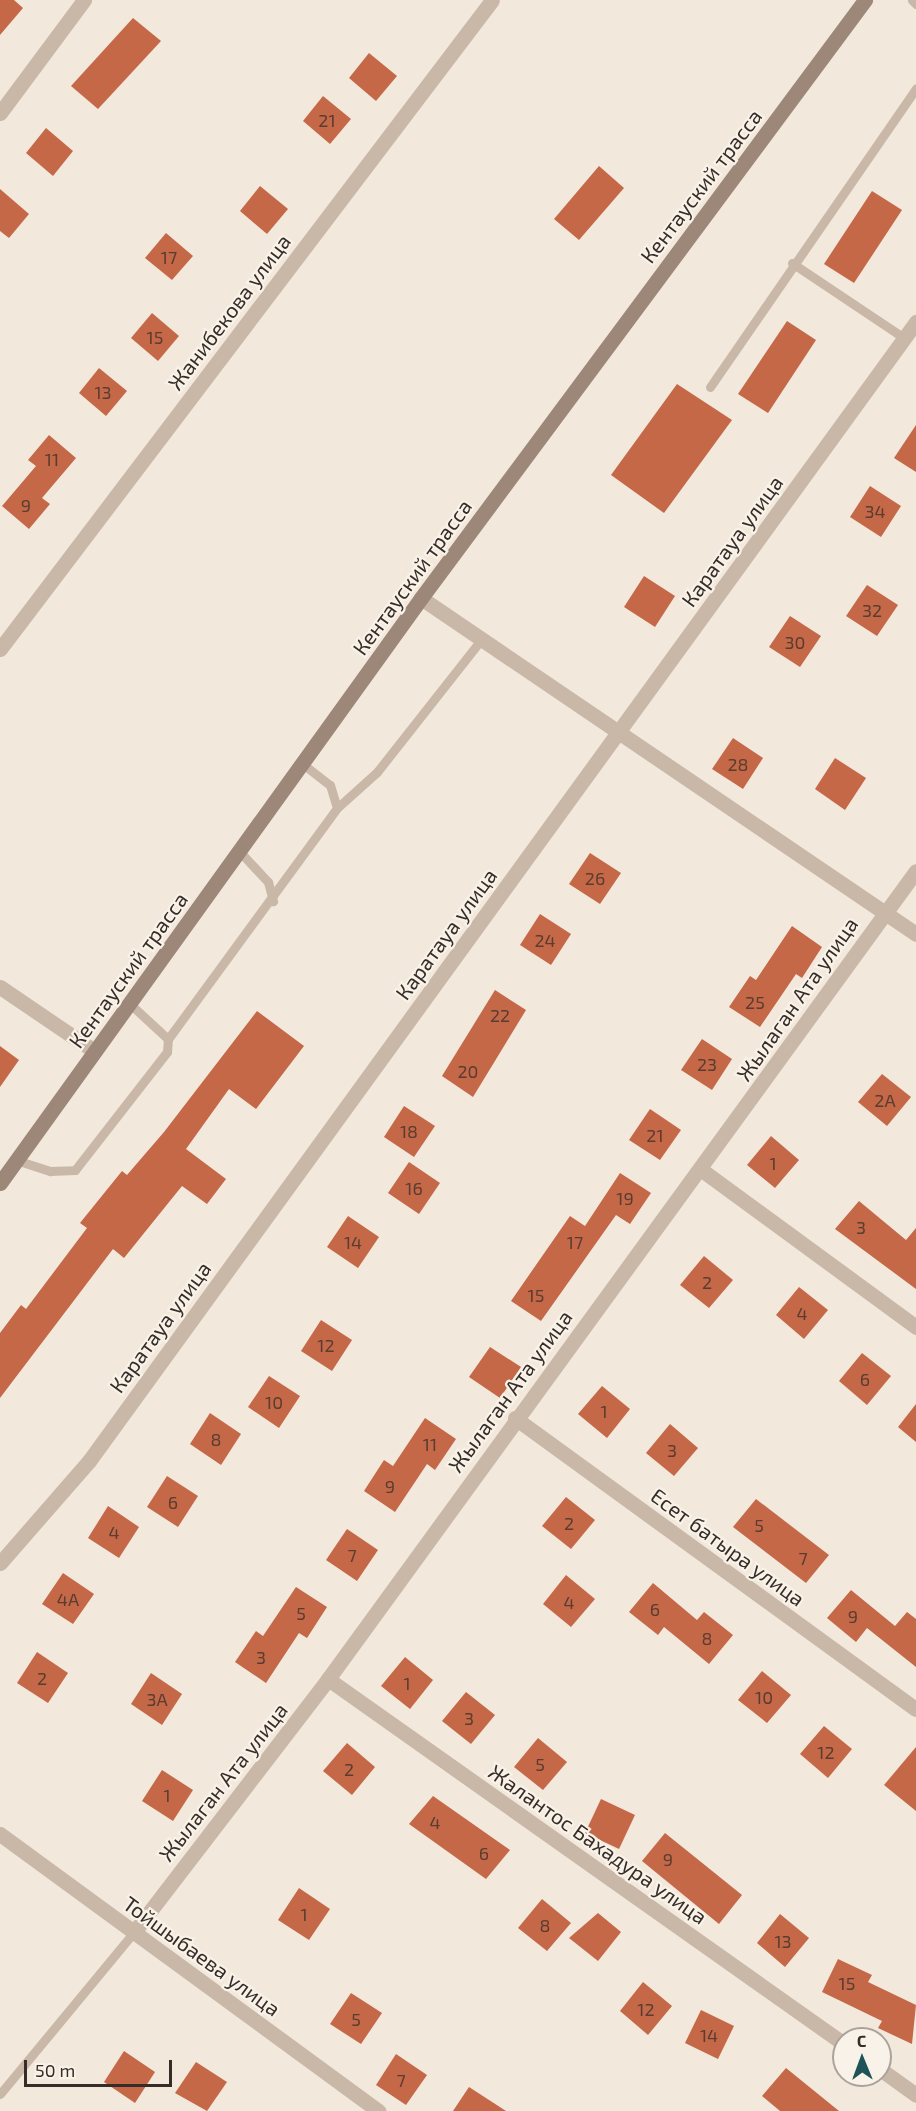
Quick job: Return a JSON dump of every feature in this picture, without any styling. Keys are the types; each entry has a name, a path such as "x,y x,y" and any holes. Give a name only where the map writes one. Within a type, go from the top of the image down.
{"main road":[{"name":"Кентауский трасса","path":"0,1183 129,1003 241,853 421,598 865,0"}],"street":[{"path":"0,112 84,0"},
{"name":"Жанибекова улица","path":"0,649 492,0"},
{"name":"Каратауа улица","path":"0,1563 89,1461 916,322"},
{"path":"421,598 480,641 916,934"},
{"name":"Жылаган Ата улица","path":"134,1932 328,1679 515,1419 703,1171 884,912 916,871"},
{"path":"0,987 94,1051"},
{"path":"703,1171 916,1327"},
{"name":"Есет батыра улица","path":"515,1419 916,1709"},
{"name":"Жалантос Бахадура улица","path":"328,1679 832,2036"},
{"name":"Тойшыбаева улица","path":"0,1834 379,2111"},
{"path":"892,2078 916,2095"}],"lane":[{"path":"912,0 916,4"},
{"path":"710,387 792,263 916,88"},
{"path":"792,263 904,338"},
{"path":"16,1160 50,1171 75,1170 167,1052 168,1039 273,901 337,807 377,772 480,641"},
{"path":"304,765 330,784 337,807"},
{"path":"241,853 268,882 273,901"},
{"path":"129,1003 168,1039"},
{"path":"0,2094 134,1932"}],"building":[{"path":"0,0 14,0 23,8 0,35"},
{"path":"133,18 161,41 98,109 71,86"},
{"path":"369,53 397,76 376,101 349,78"},
{"path":"323,96 351,119 330,144 303,121"},
{"path":"46,128 73,151 53,176 26,153"},
{"path":"599,166 624,188 579,240 554,219"},
{"path":"260,186 288,209 267,234 240,211"},
{"path":"0,189 29,214 9,238 0,231"},
{"path":"872,191 902,210 854,283 824,264"},
{"path":"166,233 193,256 172,280 145,258"},
{"path":"152,313 179,336 158,361 131,338"},
{"path":"787,321 816,340 768,413 738,394"},
{"path":"99,368 127,391 106,416 79,393"},
{"path":"677,384 732,420 664,513 611,475"},
{"path":"916,425 916,472 894,458"},
{"path":"49,435 76,458 42,498 50,504 29,529 2,506 36,466 28,460"},
{"path":"870,486 901,506 881,537 850,517"},
{"path":"644,576 675,596 655,627 624,607"},
{"path":"867,585 898,605 877,636 846,616"},
{"path":"790,616 821,636 800,667 769,647"},
{"path":"733,738 763,758 743,789 712,769"},
{"path":"835,758 866,778 845,810 815,789"},
{"path":"590,853 621,873 600,904 569,884"},
{"path":"540,914 571,934 551,965 520,945"},
{"path":"792,926 822,947 802,978 796,974 760,1027 729,1007 750,976 756,980"},
{"path":"495,990 526,1010 473,1097 442,1076"},
{"path":"257,1011 304,1046 256,1109 229,1089 186,1149 226,1179 207,1204 182,1186 124,1258 113,1249 0,1398 0,1333 21,1305 26,1309 87,1228 80,1223 122,1171 127,1175 164,1132"},
{"path":"702,1039 732,1059 712,1090 681,1070"},
{"path":"0,1046 19,1060 0,1087"},
{"path":"882,1074 911,1097 887,1126 858,1102"},
{"path":"404,1106 435,1126 414,1157 384,1137"},
{"path":"650,1109 681,1130 660,1160 629,1140"},
{"path":"771,1136 799,1160 775,1188 747,1165"},
{"path":"409,1162 440,1183 419,1214 388,1193"},
{"path":"620,1173 651,1193 630,1224 616,1215 541,1321 511,1301 570,1216 585,1226"},
{"path":"859,1201 906,1240 916,1228 916,1289 835,1229"},
{"path":"348,1216 379,1237 358,1268 327,1247"},
{"path":"704,1256 733,1280 709,1308 680,1285"},
{"path":"799,1287 828,1310 804,1339 776,1315"},
{"path":"321,1320 352,1340 332,1371 301,1351"},
{"path":"490,1347 521,1367 500,1398 469,1377"},
{"path":"862,1353 891,1376 867,1405 839,1381"},
{"path":"269,1376 300,1396 279,1428 248,1407"},
{"path":"602,1386 630,1409 607,1438 578,1414"},
{"path":"916,1404 916,1442 898,1427"},
{"path":"210,1413 241,1434 221,1465 190,1444"},
{"path":"425,1418 456,1439 435,1470 427,1464 395,1512 364,1491 384,1460 393,1466"},
{"path":"670,1424 698,1448 674,1476 646,1453"},
{"path":"167,1476 198,1496 178,1527 147,1507"},
{"path":"566,1497 595,1520 571,1549 542,1526"},
{"path":"756,1499 829,1555 806,1583 733,1527"},
{"path":"108,1506 139,1527 119,1558 88,1538"},
{"path":"347,1529 378,1550 357,1581 326,1560"},
{"path":"63,1573 94,1594 73,1624 42,1604"},
{"path":"566,1575 595,1599 571,1627 543,1604"},
{"path":"653,1583 697,1620 704,1612 733,1635 709,1664 664,1627 658,1635 629,1612"},
{"path":"296,1587 327,1607 307,1638 299,1633 266,1683 235,1662 256,1631 263,1636"},
{"path":"851,1590 895,1626 907,1612 916,1619 916,1667 867,1628 856,1642 827,1618"},
{"path":"37,1652 68,1673 48,1703 17,1683"},
{"path":"405,1657 433,1680 410,1709 381,1686"},
{"path":"762,1671 791,1695 767,1723 738,1700"},
{"path":"151,1673 182,1694 162,1725 131,1704"},
{"path":"466,1692 495,1715 471,1744 442,1721"},
{"path":"824,1726 852,1749 828,1778 800,1754"},
{"path":"538,1738 567,1762 543,1790 514,1767"},
{"path":"347,1743 375,1767 352,1795 323,1771"},
{"path":"916,1747 916,1811 884,1785"},
{"path":"162,1770 193,1790 173,1821 142,1801"},
{"path":"433,1796 510,1850 486,1879 409,1824"},
{"path":"601,1799 635,1815 619,1849 585,1833"},
{"path":"665,1833 742,1895 719,1924 642,1861"},
{"path":"299,1888 330,1909 309,1940 278,1920"},
{"path":"542,1899 571,1923 547,1951 518,1928"},
{"path":"598,1913 621,1932 598,1961 569,1938"},
{"path":"780,1914 809,1938 785,1967 757,1943"},
{"path":"838,1959 872,1975 868,1982 916,2005 912,2044 892,2035 892,2027 879,2027 882,2021 822,1992"},
{"path":"643,1982 672,2006 648,2035 620,2011"},
{"path":"351,1993 382,2013 361,2044 330,2024"},
{"path":"701,2010 734,2026 718,2059 685,2043"},
{"path":"124,2051 155,2072 135,2103 104,2082"},
{"path":"396,2054 427,2075 406,2105 376,2085"},
{"path":"196,2062 227,2082 207,2111 175,2093"},
{"path":"786,2068 839,2111 780,2111 762,2096"},
{"path":"469,2087 506,2111 453,2111"}]}
